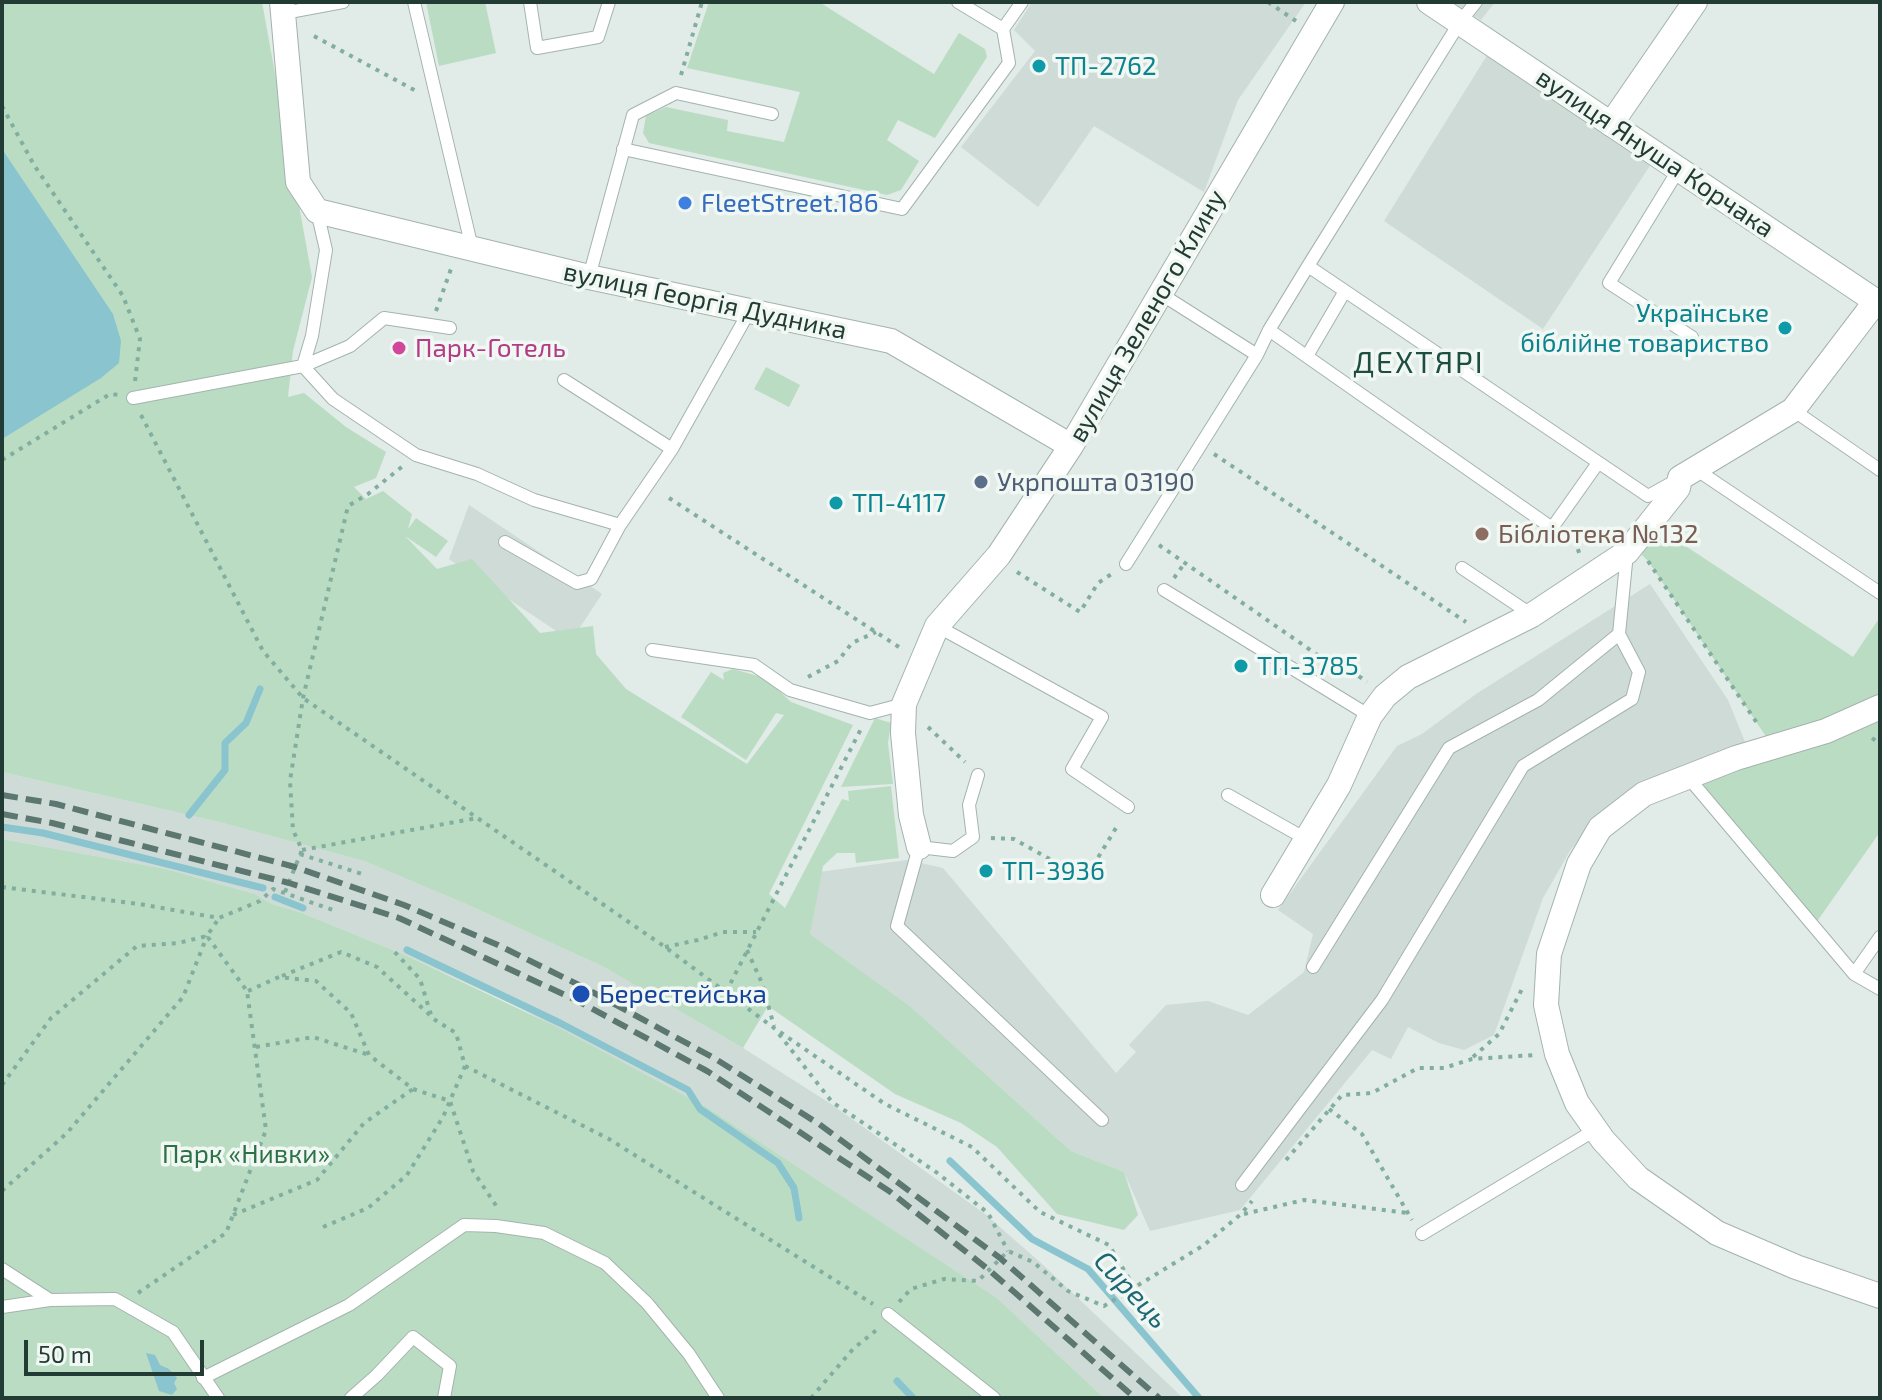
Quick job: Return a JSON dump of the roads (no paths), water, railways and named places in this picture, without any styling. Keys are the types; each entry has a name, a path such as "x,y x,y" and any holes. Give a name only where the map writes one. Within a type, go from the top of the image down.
{"street":[{"name":"вулиця Зеленого Клину","path":"919,847 911,815 903,733 904,704 937,626 999,555 1071,446 1332,2"},
{"name":"вулиця Януша Корчака","path":"1429,2 1879,300"},
{"path":"1611,124 1695,2"},
{"path":"283,8 298,182 317,211"},
{"name":"вулиця Георгія Дудника","path":"317,211 463,254 589,277 891,341 1071,446"},
{"path":"1273,895 1339,785 1370,716 1385,696 1408,677 1532,615 1629,549 1687,473 1793,410 1879,300"},
{"path":"1880,707 1826,731 1687,776 1644,794 1600,828 1579,864 1549,954 1546,1005 1557,1054 1577,1103 1595,1130 1638,1178 1717,1233 1796,1267 1880,1296"}],"lane":[{"path":"283,8 343,2"},
{"path":"414,2 438,102 463,254"},
{"path":"530,2 537,48 598,37 609,2"},
{"path":"958,2 1003,29"},
{"path":"623,149 902,209 1009,63 1003,29 1022,2"},
{"path":"1126,564 1257,355 1308,266 1460,22 1476,2"},
{"path":"589,277 633,115 676,93 772,114"},
{"path":"1679,169 1609,283 1692,337"},
{"path":"303,366 312,336 326,250 317,211"},
{"path":"1308,266 1648,496 1687,473 1880,593"},
{"path":"1307,356 1345,291"},
{"path":"1161,294 1257,355"},
{"path":"505,542 577,583 591,579 620,525 672,449 750,310"},
{"path":"133,398 303,366 350,346 384,318 450,328"},
{"path":"1269,330 1552,528 1598,463"},
{"path":"303,366 333,399 416,455 477,474 534,500 620,525"},
{"path":"564,380 672,449"},
{"path":"1793,410 1880,470"},
{"path":"1242,1185 1382,1000 1523,766 1632,699 1639,672 1619,634 1629,549"},
{"path":"1462,568 1532,615"},
{"path":"1164,590 1370,716"},
{"path":"937,626 1102,717 1072,769 1128,807"},
{"path":"1313,967 1449,748 1538,700 1619,634"},
{"path":"652,650 754,665 790,690 870,713 904,704"},
{"path":"978,775 969,805 973,837 953,851 919,847 897,926 1102,1120"},
{"path":"1687,776 1854,974 1880,989"},
{"path":"1228,795 1306,839"},
{"path":"1854,974 1880,937"},
{"path":"1422,1234 1595,1130"},
{"path":"203,1378 349,1305 464,1225 496,1226 544,1233 605,1263 647,1303 689,1354 718,1398"},
{"path":"2,1269 50,1300"},
{"path":"2,1307 50,1300 115,1299 173,1332 218,1398"},
{"path":"888,1314 994,1398"},
{"path":"351,1398 413,1337 450,1366 444,1398"}],"water":[{"path":"2,149 113,314 121,341 119,363 101,378 2,439"},
{"path":"146,1353 155,1355 160,1365 177,1378 174,1383 177,1389 172,1395 159,1391"}],"waterway":[{"path":"189,815 225,770 225,743 246,723 260,689"},
{"path":"2,827 43,833 263,888"},
{"path":"275,897 303,908"},
{"path":"407,950 560,1023 688,1090 700,1109 778,1163 794,1188 799,1218"},
{"name":"Сирець","path":"950,1161 1032,1239 1088,1269 1199,1398"},
{"path":"897,1381 913,1398"}],"railway":[{"path":"2,795 56,804 295,867 404,905 498,945 583,987 714,1058 819,1124 1000,1258 1159,1398"},
{"path":"2,814 52,823 289,883 399,918 578,1001 707,1071 889,1191 989,1270 1135,1398"}],"place":[{"name":"ТП-2762","path":"1039,66"},
{"name":"FleetStreet.186","path":"685,203"},
{"name":"Українське біблійне товариство","path":"1785,328"},
{"name":"Парк-Готель","path":"399,348"},
{"name":"Укрпошта 03190","path":"981,482"},
{"name":"ТП-4117","path":"836,503"},
{"name":"Бібліотека №132","path":"1482,534"},
{"name":"ТП-3785","path":"1241,666"},
{"name":"ТП-3936","path":"986,871"},
{"name":"Берестейська","path":"581,994"}],"district":[{"name":"ДЕХТЯРІ","path":"1419,363"}],"park label":[{"name":"Парк «Нивки»","path":"246,1154"}]}
